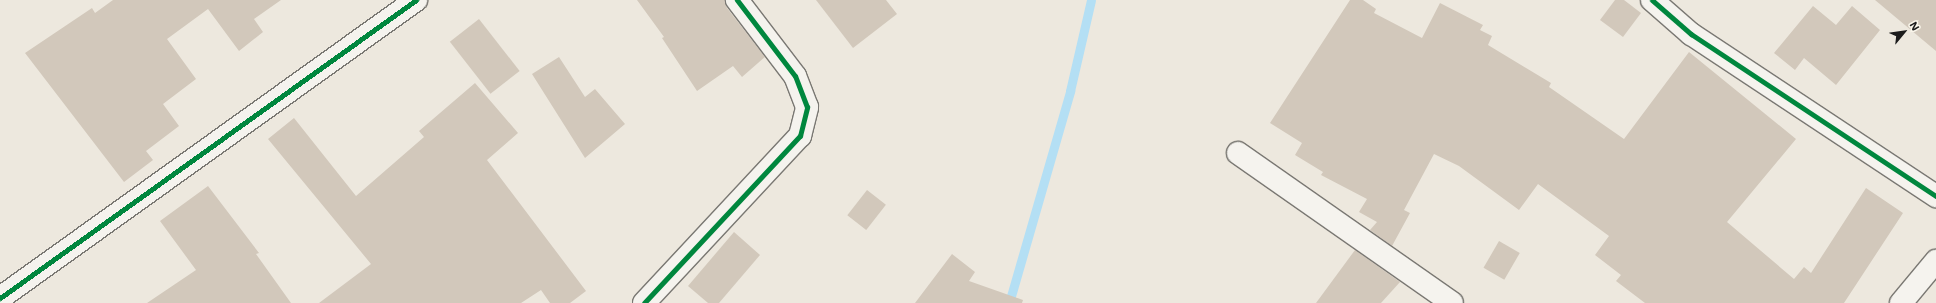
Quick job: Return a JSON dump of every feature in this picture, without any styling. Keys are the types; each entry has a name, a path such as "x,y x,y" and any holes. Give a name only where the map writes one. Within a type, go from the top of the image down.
{"street":[{"path":"0,298 416,0"},
{"path":"644,303 800,136 807,107 795,76 737,0"},
{"path":"1652,0 1691,34 1936,196"},
{"path":"1238,153 1452,303"},
{"path":"1901,303 1936,260"}],"building":[{"path":"113,0 281,0 254,19 263,32 239,51 208,9 167,39 196,79 163,104 179,126 146,151 153,160 124,182 25,53 92,8 95,13"},
{"path":"637,0 725,0 727,8 765,57 742,77 733,66 697,91 662,38 664,37"},
{"path":"816,0 886,0 897,14 853,48"},
{"path":"1350,0 1363,0 1376,9 1374,13 1422,38 1440,3 1483,25 1480,30 1492,36 1488,45 1551,83 1549,87 1624,139 1689,52 1796,139 1727,222 1794,279 1804,267 1811,273 1866,188 1903,213 1844,303 1645,303 1616,281 1621,275 1595,255 1609,236 1538,184 1519,210 1459,166 1434,154 1404,210 1410,213 1392,246 1370,230 1377,222 1359,212 1367,199 1321,175 1323,172 1295,155 1302,143 1270,123"},
{"path":"1615,0 1624,0 1641,13 1623,37 1600,20"},
{"path":"1875,0 1936,0 1936,51"},
{"path":"1813,6 1836,25 1852,6 1880,30 1836,85 1804,58 1795,70 1774,53"},
{"path":"479,19 520,71 490,94 450,42"},
{"path":"559,57 585,97 595,89 625,124 585,158 532,74"},
{"path":"475,83 518,133 487,160 586,291 570,303 550,303 541,290 521,303 319,303 371,264 268,139 294,118 356,196 424,137 419,131"},
{"path":"208,186 259,253 256,254 291,303 147,303 196,270 160,221"},
{"path":"867,190 886,205 866,230 847,215"},
{"path":"734,232 760,255 719,303 708,303 688,286"},
{"path":"1499,241 1520,253 1504,280 1484,268"},
{"path":"1355,250 1400,282 1381,303 1316,303"},
{"path":"952,254 975,272 969,281 1023,300 1022,303 915,303"}],"waterway":[{"path":"1009,303 1070,91 1091,0"}],"cycle path":[{"path":"0,298 416,0"},
{"path":"644,303 800,136 807,107 795,76 737,0"},
{"path":"1652,0 1691,34 1936,196"}]}
